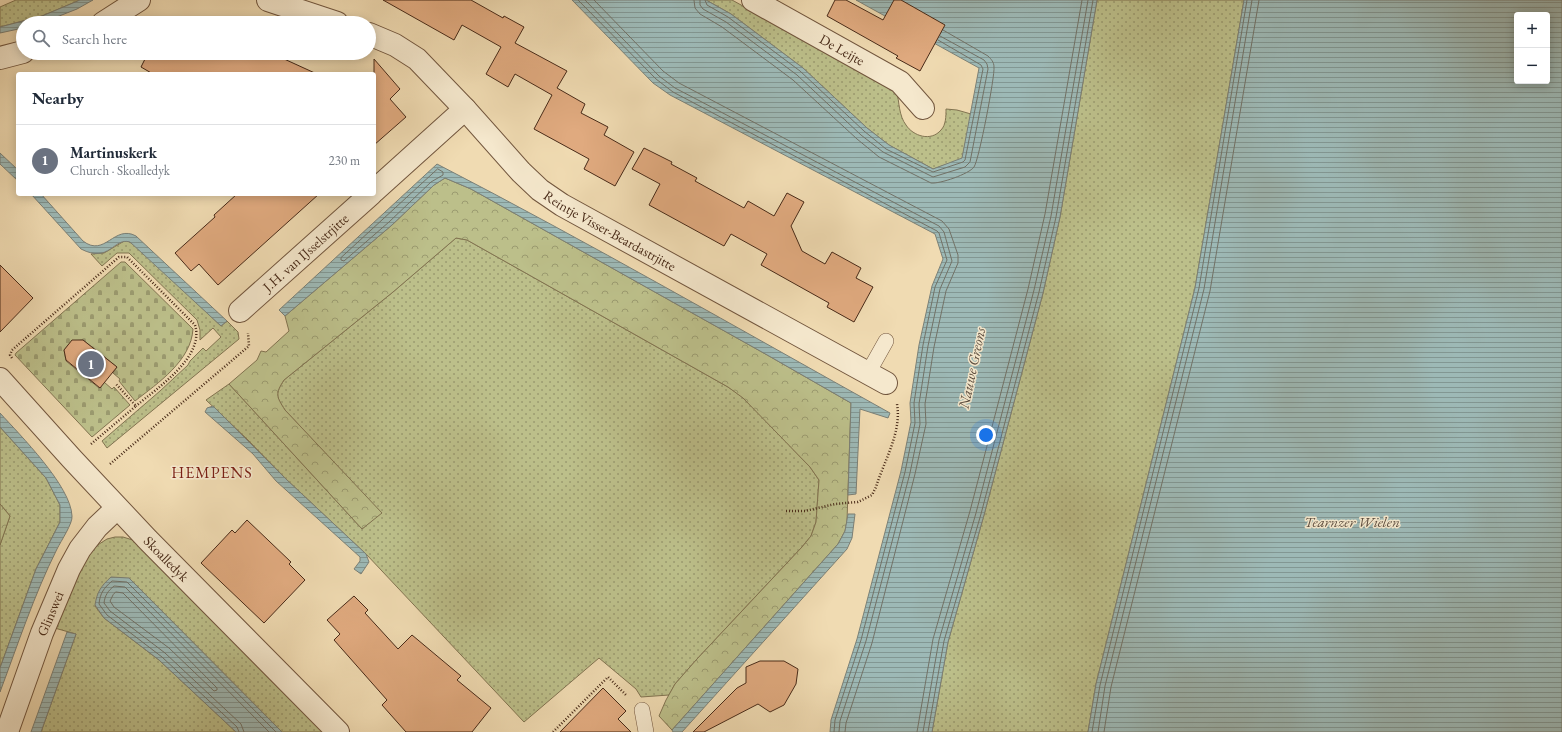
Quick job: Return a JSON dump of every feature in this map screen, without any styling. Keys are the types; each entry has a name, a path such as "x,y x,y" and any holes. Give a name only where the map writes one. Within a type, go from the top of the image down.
{"street":[{"path":"114,16 139,0"},
{"path":"268,0 316,16"},
{"name":"De Leijte","path":"753,0 900,82 923,108"},
{"name":"Reintje Visser-Beardastrjitte","path":"376,37 395,45 417,59 465,109 521,172 540,190 556,201 877,378"},
{"path":"0,58 16,54"},
{"path":"376,189 465,109"},
{"name":"J.H. van IJsselstrjitte","path":"243,308 369,196"},
{"name":"Skoalledyk","path":"0,380 117,508 338,732"},
{"name":"Glinswei","path":"7,732 42,633 69,569 80,549 97,527 117,508"}],"lane":[{"path":"877,378 886,342"},
{"path":"642,710 646,732"}],"path":[{"path":"12,360 10,355 12,350 119,257 127,257 195,325 197,339 194,349 185,362 136,406 72,459"},
{"path":"91,480 249,346 243,308"},
{"path":"786,511 805,512 835,504 858,502 872,494 892,443 899,415 897,403 892,391 877,378"},
{"path":"116,384 136,406"},
{"path":"553,732 608,677 642,710"}],"green space":[{"path":"16,0 80,0 42,16 16,16 16,23 0,27 0,7"},
{"path":"706,0 732,0 897,91 902,117 909,129 918,135 927,137 937,134 944,126 946,109 971,114 962,159 933,169 889,145 867,128 803,68 731,14"},
{"path":"1097,0 1244,0 1195,288 1096,684 1088,732 932,732 948,642 984,515 1043,293 1060,217"},
{"path":"445,178 471,189 851,403 847,521 845,531 838,544 672,730 659,716 675,684 802,547 811,536 816,522 819,480 810,467 743,398 728,387 467,240 456,238 393,292 284,380 278,392 278,398 285,410 382,513 362,529 229,384 257,360 261,351 266,352 289,331 285,316 392,225 434,185"},
{"path":"456,238 467,240 728,387 744,398 810,467 819,480 816,522 811,536 697,659 675,684 669,695 641,697 636,689 599,658 524,722 366,554 287,480 206,400 229,384 362,529 381,513 285,410 278,398 278,392 284,380 393,292"},
{"path":"126,240 136,246 221,326 227,321 238,332 239,339 107,448 102,441 160,391 188,365 203,348 206,351 221,337 213,328 200,340 200,330 197,320 129,253 117,253 102,266 91,254 104,253"},
{"path":"121,262 125,262 193,329 191,341 180,361 163,379 135,401 119,381 120,379 113,373 117,367 83,340 72,341 64,350 66,361 99,388 104,382 112,389 114,387 130,405 92,437 15,355"},
{"path":"0,427 46,478 60,505 60,522 36,569 0,668 0,545 10,516 0,504"},
{"path":"0,504 10,516 0,545"},
{"path":"123,537 136,541 327,732 282,732 129,578 95,606 104,618 159,660 236,732 41,732 76,634 51,627 85,553 107,539"}],"water":[{"path":"80,0 93,0 77,9 59,16 42,16"},
{"name":"Nauwe Greons","path":"572,0 706,0 731,14 803,68 867,128 889,145 933,169 962,158 979,68 856,0 1097,0 1060,217 1043,293 984,515 948,642 932,732 830,732 831,720 857,639 901,471 911,422 910,403 919,345 932,286 943,259 935,234 670,95 653,83"},
{"name":"Tearnzer Wielen","path":"1244,0 1562,0 1562,732 1088,732 1096,684 1195,288"},
{"path":"16,23 16,30 0,33 0,27"},
{"path":"0,153 16,168 16,179 0,164"},
{"path":"437,164 608,255 890,413 888,418 860,409 856,494 848,495 851,403 471,189 445,178 434,185 392,225 285,316 279,310"},
{"path":"33,196 43,196 83,241 91,245 97,246 104,244 122,234 128,233 136,236 227,321 221,326 130,242 124,241 105,252 98,254 81,249"},
{"path":"213,406 287,480 366,554 369,562 361,574 354,569 360,561 360,557 276,481 253,454 205,412 207,408"},
{"path":"0,413 31,447 54,476 63,490 69,504 72,519 49,566 34,602 0,692 0,668 36,569 60,522 60,505 46,478 0,427"},
{"path":"848,514 855,514 852,538 847,549 682,732 673,732 672,730 838,544 845,531"},
{"path":"111,577 129,578 282,732 236,732 159,660 104,618 95,605 100,590"},
{"path":"67,632 76,634 41,732 31,732"}],"building":[{"path":"383,0 471,0 503,18 504,16 524,27 515,43 567,71 557,88 585,104 581,113 608,127 604,135 634,152 615,186 584,169 589,159 534,129 552,95 515,74 508,87 486,74 501,47 462,25 454,40"},
{"path":"835,0 846,0 883,20 894,0 901,0 945,25 920,71 896,58 898,56 827,16"},
{"path":"144,60 286,60 313,72 150,72 141,67"},
{"path":"375,60 400,89 390,99 406,117 376,143 376,72 374,72"},
{"path":"644,148 672,162 671,164 697,178 695,181 744,208 748,201 774,216 787,193 804,202 791,226 802,251 825,264 832,252 861,268 856,278 873,287 854,322 827,307 829,303 761,265 767,254 731,234 724,246 649,205 660,184 632,169"},
{"path":"235,196 317,196 218,285 199,264 191,271 175,253 215,217 214,215"},
{"path":"0,265 33,298 0,332"},
{"path":"72,340 83,340 117,367 100,388 66,360 64,350"},
{"path":"247,520 291,562 289,564 305,580 264,623 201,563 232,530 235,533"},
{"path":"354,596 368,610 365,613 398,649 412,635 461,676 457,680 491,708 472,732 406,732 382,705 387,700 334,640 340,634 327,620"},
{"path":"760,661 784,661 798,669 796,684 784,705 770,712 758,704 704,732 693,732 737,688 746,683 746,667"},
{"path":"603,688 626,711 618,719 631,732 560,732"}],"place":[{"name":"Martinuskerk","path":"91,364"}],"district":[{"name":"HEMPENS","path":"212,472"}]}
